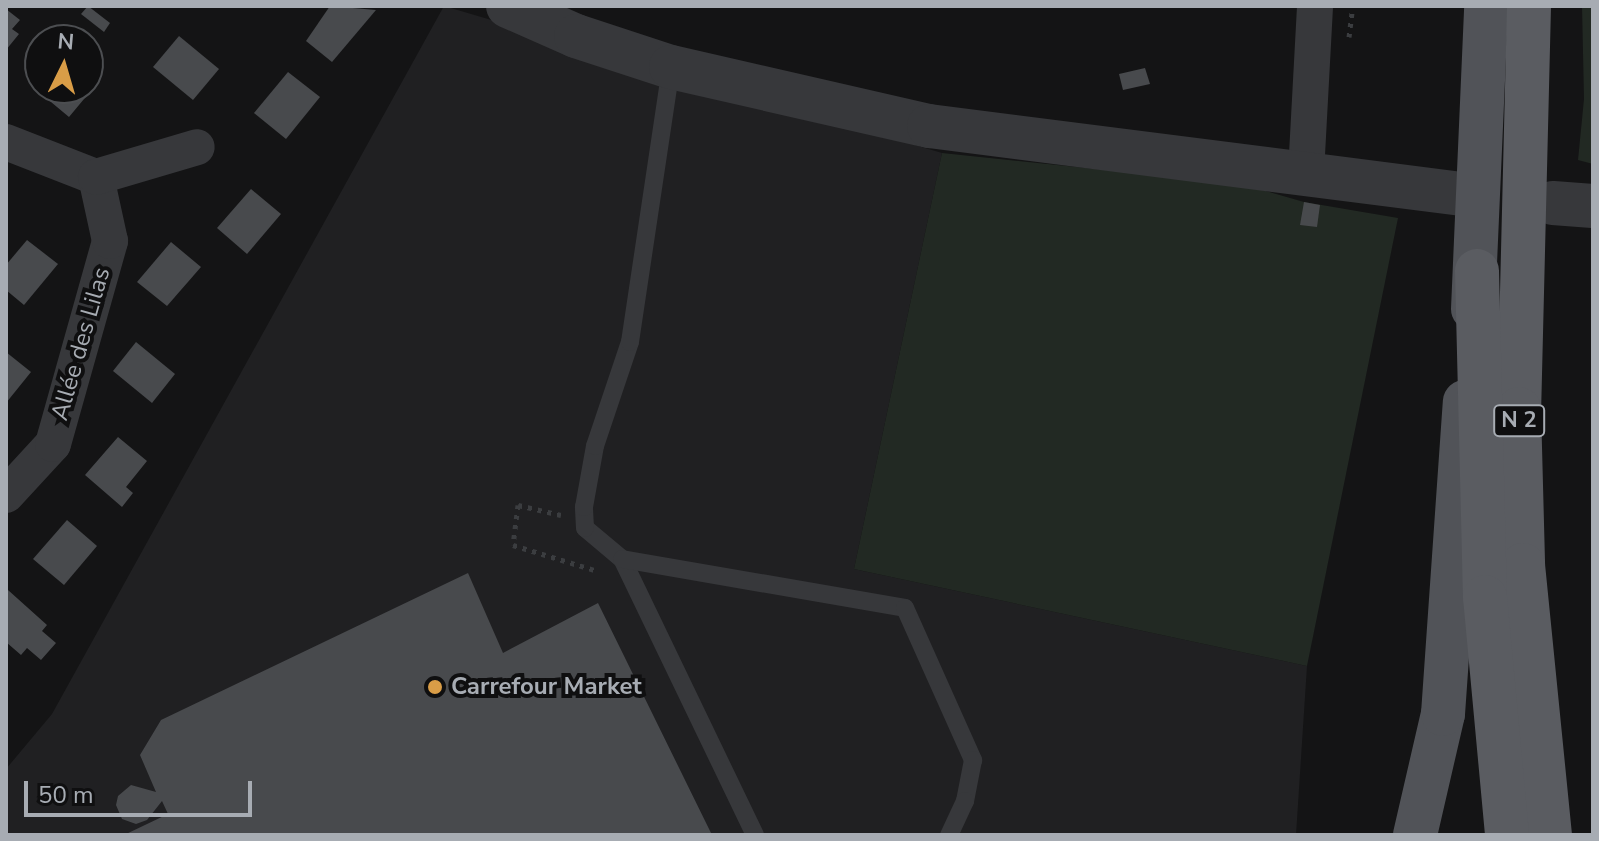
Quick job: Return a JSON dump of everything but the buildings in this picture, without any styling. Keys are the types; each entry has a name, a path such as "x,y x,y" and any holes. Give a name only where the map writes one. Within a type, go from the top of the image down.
{"highway":[{"name":"N 2","path":"1529,6 1519,409 1523,565 1550,835"},
{"name":"N 2","path":"1477,271 1485,597 1507,835"}],"main road":[{"name":"N 2","path":"1477,271 1486,6"},
{"path":"1415,835 1443,714 1477,271"}],"street":[{"path":"508,6 576,36 671,67 929,126 1462,194"},
{"path":"1306,173 1315,6"},
{"path":"6,142 96,177 197,147"},
{"name":"Allée des Lilas","path":"6,495 53,444 57,430 110,241 96,177"}],"lane":[{"path":"671,67 630,342 595,446 584,507 585,528 622,559 755,835"},
{"path":"622,559 905,608 973,760 965,801 949,835"}],"shaded area":[{"path":"444,6 942,153 854,569 1307,666 1296,835 6,835 6,769 52,714"},
{"path":"1582,6 1593,6 1593,164 1578,160 1584,99"},
{"path":"942,153 1241,184 1304,202 1398,218 1307,666 854,569"}],"place":[{"name":"Carrefour Market","path":"435,687"}]}
